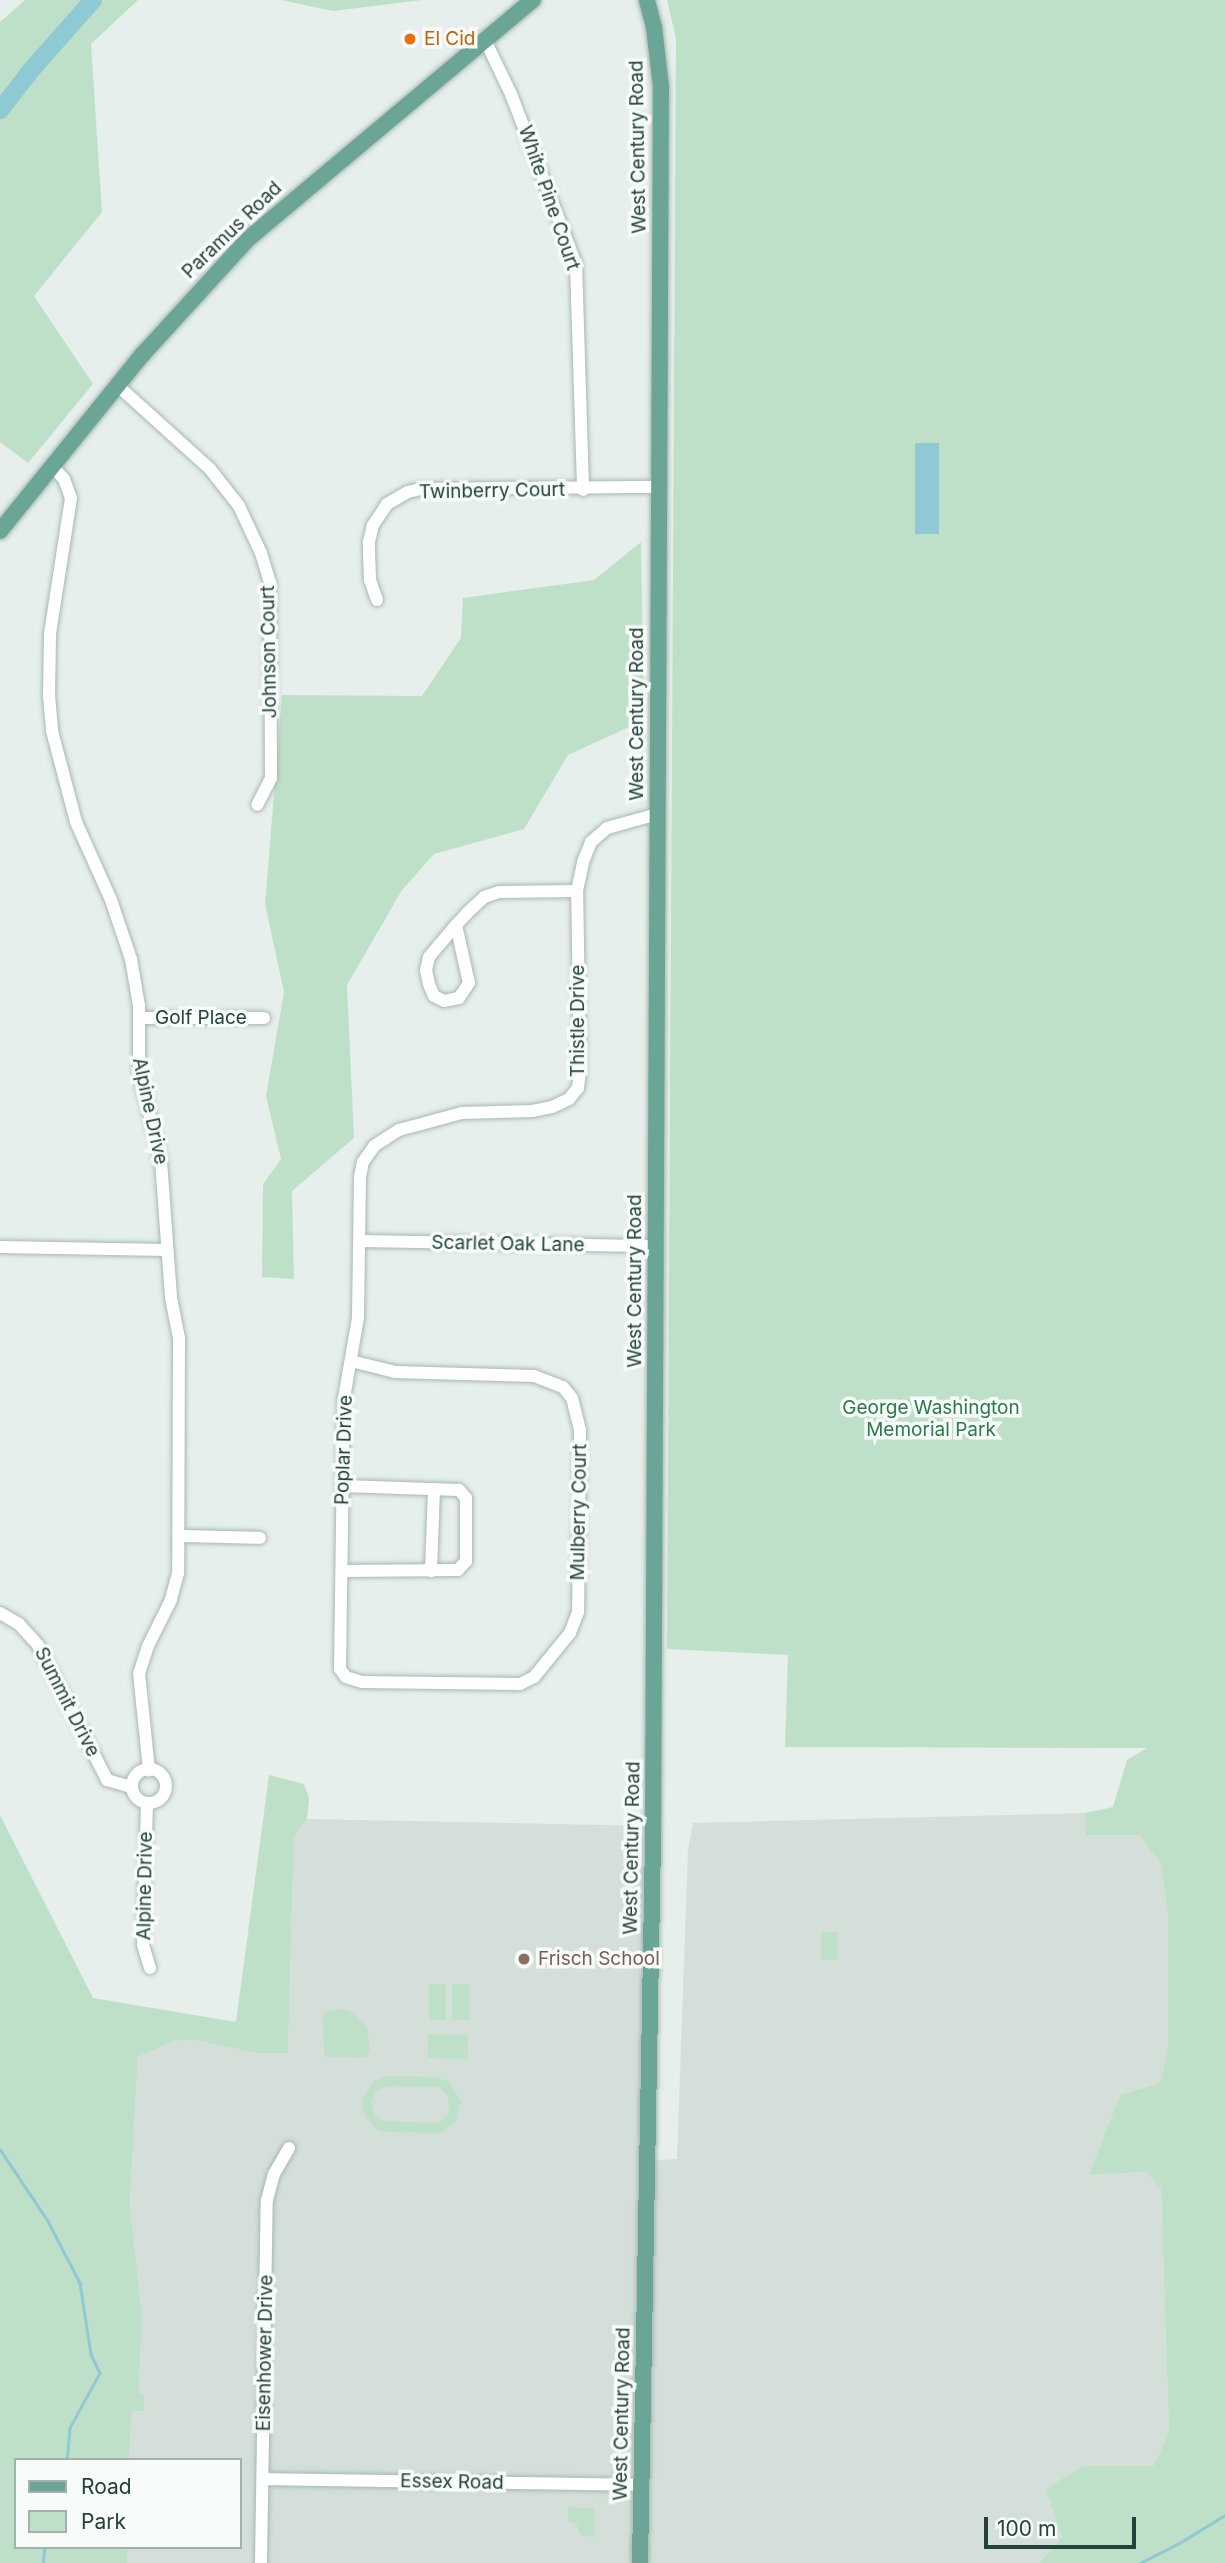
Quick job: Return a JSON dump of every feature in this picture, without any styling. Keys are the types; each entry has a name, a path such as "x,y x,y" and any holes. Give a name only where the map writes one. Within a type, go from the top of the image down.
{"main road":[{"name":"Paramus Road","path":"0,531 117,385 248,239 533,0"},
{"name":"West Century Road","path":"640,2563 653,1839 661,87 654,27 647,0"}],"street":[{"name":"White Pine Court","path":"485,40 511,94 576,264 583,490"},
{"name":"Johnson Court","path":"117,385 210,469 239,506 261,553 270,582 271,778 257,805"},
{"name":"Alpine Drive","path":"51,465 64,479 71,498 50,634 49,695 52,730 76,822 123,931 137,987 139,1072 161,1161 171,1298 179,1338 180,1536 176,1588 148,1646 139,1673 149,1770"},
{"name":"Twinberry Court","path":"377,600 370,580 370,537 379,513 398,497 420,489 583,490 659,487"},
{"name":"Thistle Drive","path":"399,1130 462,1113 532,1111 552,1107 569,1099 578,1088 580,1072 577,891 586,850 598,834 617,824 658,814"},
{"path":"456,925 469,983 459,998 444,1001 434,996 426,970 429,957 456,925 484,897 499,892 577,891"},
{"name":"Golf Place","path":"139,1018 264,1018"},
{"name":"Poplar Drive","path":"370,1681 353,1681 340,1670 344,1398 358,1318 363,1162 374,1146 399,1130"},
{"name":"Scarlet Oak Lane","path":"360,1241 656,1246"},
{"path":"0,1247 167,1250"},
{"name":"Mulberry Court","path":"351,1361 395,1372 534,1376 548,1379 563,1387 572,1398 580,1430 578,1612 570,1633 550,1661 534,1677 520,1684 370,1681"},
{"path":"342,1486 459,1490 466,1498 466,1560 458,1570 342,1572"},
{"path":"431,1571 434,1489"},
{"path":"180,1536 260,1538"},
{"name":"Summit Drive","path":"0,1613 19,1624 38,1645 107,1780 132,1787"},
{"path":"149,1770 161,1775 165,1790 160,1799 147,1803 135,1796 132,1787 136,1774 149,1770"},
{"name":"Alpine Drive","path":"147,1803 143,1945 150,1968"},
{"name":"Eisenhower Drive","path":"261,2563 267,2200 274,2174 289,2148"},
{"name":"Essex Road","path":"262,2479 642,2485"}],"shaded area":[{"path":"1085,1813 1087,1834 1139,1835 1161,1864 1168,1915 1168,2048 1160,2083 1120,2095 1090,2175 1146,2172 1161,2189 1169,2433 1153,2466 1083,2466 1062,2537 1039,2563 127,2563 127,2549 242,2549 242,2458 129,2458 132,2411 144,2410 139,2393 142,2315 130,2203 138,2057 174,2041 194,2040 258,2053 288,2052 294,1836 307,1819 653,1826 648,2161 677,2159 688,1850 693,1823"}],"green space":[{"path":"25,0 138,0 91,44 102,212 34,296 93,384 28,463 0,442 0,22"},
{"path":"281,0 422,0 333,11"},
{"name":"George Washington Memorial Park","path":"667,0 1225,0 1225,2563 1039,2563 1062,2537 1046,2489 1083,2466 1153,2466 1169,2433 1161,2189 1146,2172 1089,2175 1120,2095 1160,2083 1168,2048 1168,1915 1161,1864 1139,1835 1086,1835 1085,1813 1113,1807 1127,1760 1147,1748 785,1747 788,1655 667,1649 676,38"},
{"path":"641,542 644,720 568,755 524,829 434,854 402,890 347,985 354,1138 292,1191 294,1279 262,1277 263,1184 281,1159 266,1096 284,992 265,904 282,695 422,696 461,638 463,598 594,580"},
{"path":"269,1775 304,1784 309,1798 307,1819 294,1836 288,2053 257,2053 194,2040 174,2041 138,2057 130,2203 142,2315 139,2393 144,2394 144,2411 132,2411 129,2458 14,2458 14,2549 127,2549 127,2563 0,2563 0,1815 93,1998 236,2022"},
{"path":"821,1932 837,1932 837,1960 821,1960"},
{"path":"429,1984 446,1984 446,2020 429,2020"},
{"path":"452,1984 469,1984 469,2020 452,2020"},
{"path":"342,2009 352,2012 367,2027 370,2048 366,2058 324,2057 323,2013"},
{"path":"428,2034 468,2035 468,2059 428,2058"},
{"path":"388,2076 436,2077 448,2081 461,2101 456,2122 440,2133 384,2132 376,2129 365,2117 362,2099 374,2081","holes":["387,2086 439,2087 448,2096 449,2114 437,2123 382,2121 375,2115 371,2102 375,2092"]},
{"path":"568,2507 595,2508 594,2537 581,2536 576,2524 568,2521"}],"water":[{"path":"915,443 939,443 939,534 915,534"}],"waterway":[{"path":"0,110 93,0"},
{"path":"0,2149 48,2221 80,2283 91,2354 100,2373 70,2428 67,2458"},
{"path":"1140,2563 1225,2515"},
{"path":"43,2563 44,2549"}],"place":[{"name":"El Cid","path":"410,39"},
{"name":"Frisch School","path":"524,1959"}]}
